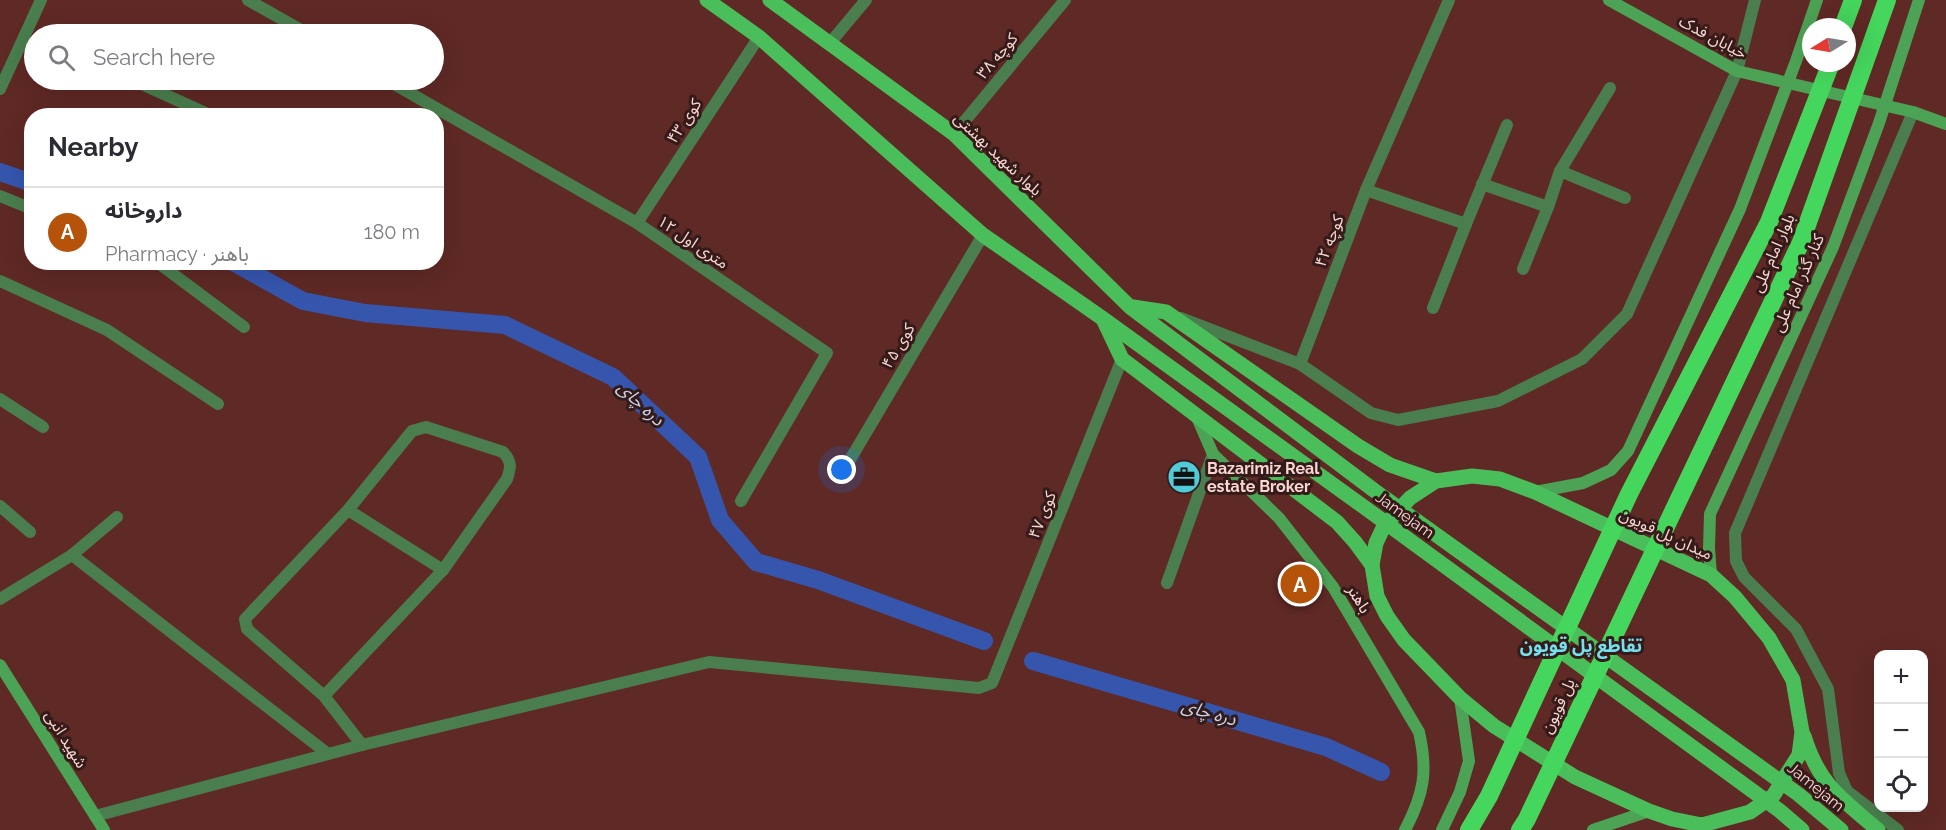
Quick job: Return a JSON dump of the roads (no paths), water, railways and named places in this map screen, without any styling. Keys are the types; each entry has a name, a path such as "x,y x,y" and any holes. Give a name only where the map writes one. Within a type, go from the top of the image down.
{"highway":[{"path":"1846,18 1853,0"},
{"name":"بلوار امام علی","path":"1671,512 1802,242 1887,0"},
{"name":"بلوار امام علی","path":"1629,494 1768,222 1827,72"},
{"name":"پل قویون","path":"1469,830 1489,796 1629,494"},
{"name":"پل قویون","path":"1523,825 1671,512"}],"main road":[{"path":"707,0 759,37 983,235"},
{"name":"بلوار شهید بهشتی","path":"770,0 954,134 1130,307"},
{"name":"خیابان فدک","path":"1609,0 1737,71 1913,112 1946,124"},
{"path":"1535,492 1583,483 1611,470 1628,451 1740,209 1796,61 1816,0"},
{"name":"کنار گذر امام علی","path":"1711,575 1710,514 1833,247 1879,123 1919,0"},
{"name":"Jamejam","path":"983,235 1102,318 1802,830"},
{"path":"1130,307 1166,312 1358,446 1390,465 1436,481"},
{"name":"Jamejam","path":"1130,307 1375,491 1798,794 1841,830"},
{"path":"1102,318 1122,359 1337,522 1372,566 1377,596 1387,616 1404,640 1460,698 1494,726 1575,777 1648,811 1719,830"},
{"name":"باهنر","path":"1196,414 1213,454 1279,518 1333,587 1419,732 1425,757 1422,786 1417,807 1405,830"},
{"name":"میدان پل قویون","path":"1372,566 1376,543 1384,526 1410,498 1436,481 1472,476 1500,479 1535,492 1711,575 1735,597 1773,646 1793,680 1802,732 1798,755 1773,796 1750,812 1702,825"},
{"name":"شهید انبی","path":"0,665 104,830"},
{"path":"1442,830 1460,792 1469,761 1460,698"},
{"path":"1802,732 1810,758 1829,789 1878,830"},
{"path":"1593,830 1648,811"}],"street":[{"path":"34,24 41,0"},
{"path":"248,0 290,24"},
{"path":"830,43 866,0"},
{"name":"کوچه ۳۸","path":"954,134 1065,0"},
{"name":"کوچه ۴۲","path":"1300,364 1366,190 1449,0"},
{"path":"1166,312 1300,364 1371,413 1398,420 1498,400 1582,358 1627,314 1737,71 1755,0"},
{"name":"کوی ۴۳","path":"637,223 759,37"},
{"path":"0,89 24,46"},
{"path":"1523,269 1560,171 1610,88"},
{"path":"155,90 194,108"},
{"name":"۱۲ متری اول","path":"404,90 436,108"},
{"path":"1898,830 1848,791 1839,773 1828,689 1796,629 1744,577 1736,561 1735,533 1913,112"},
{"name":"۱۲ متری اول","path":"444,113 637,223 827,353 741,501"},
{"path":"1433,308 1508,125"},
{"path":"1560,171 1625,198"},
{"path":"1482,184 1548,207"},
{"path":"1366,190 1466,224"},
{"path":"0,196 24,206"},
{"name":"کوی ۴۵","path":"841,475 983,235"},
{"path":"168,270 244,327"},
{"path":"0,281 107,330 218,404"},
{"name":"کوی ۴۷","path":"362,745 709,662 980,688 992,683 1122,359"},
{"path":"0,399 43,427"},
{"path":"95,816 362,745 324,696 247,629 245,619 348,510 412,431 426,428 503,452 510,459 512,466 507,479 443,570 324,696"},
{"path":"1167,583 1213,454"},
{"path":"0,506 30,532"},
{"path":"348,510 443,570"},
{"path":"0,599 72,555 117,517"},
{"path":"72,555 328,754"}],"waterway":[{"name":"دره چای","path":"0,172 24,180"},
{"name":"دره چای","path":"247,270 303,301 365,313 505,325 613,377 698,457 720,520 756,562 818,580 984,641"},
{"name":"دره چای","path":"1033,661 1326,747 1381,772"}],"place":[{"name":"Bazarimiz Real estate Broker","path":"1184,477"},
{"name":"داروخانه","path":"1300,584"}],"district":[{"name":"تقاطع پل قویون","path":"1581,645"}]}
